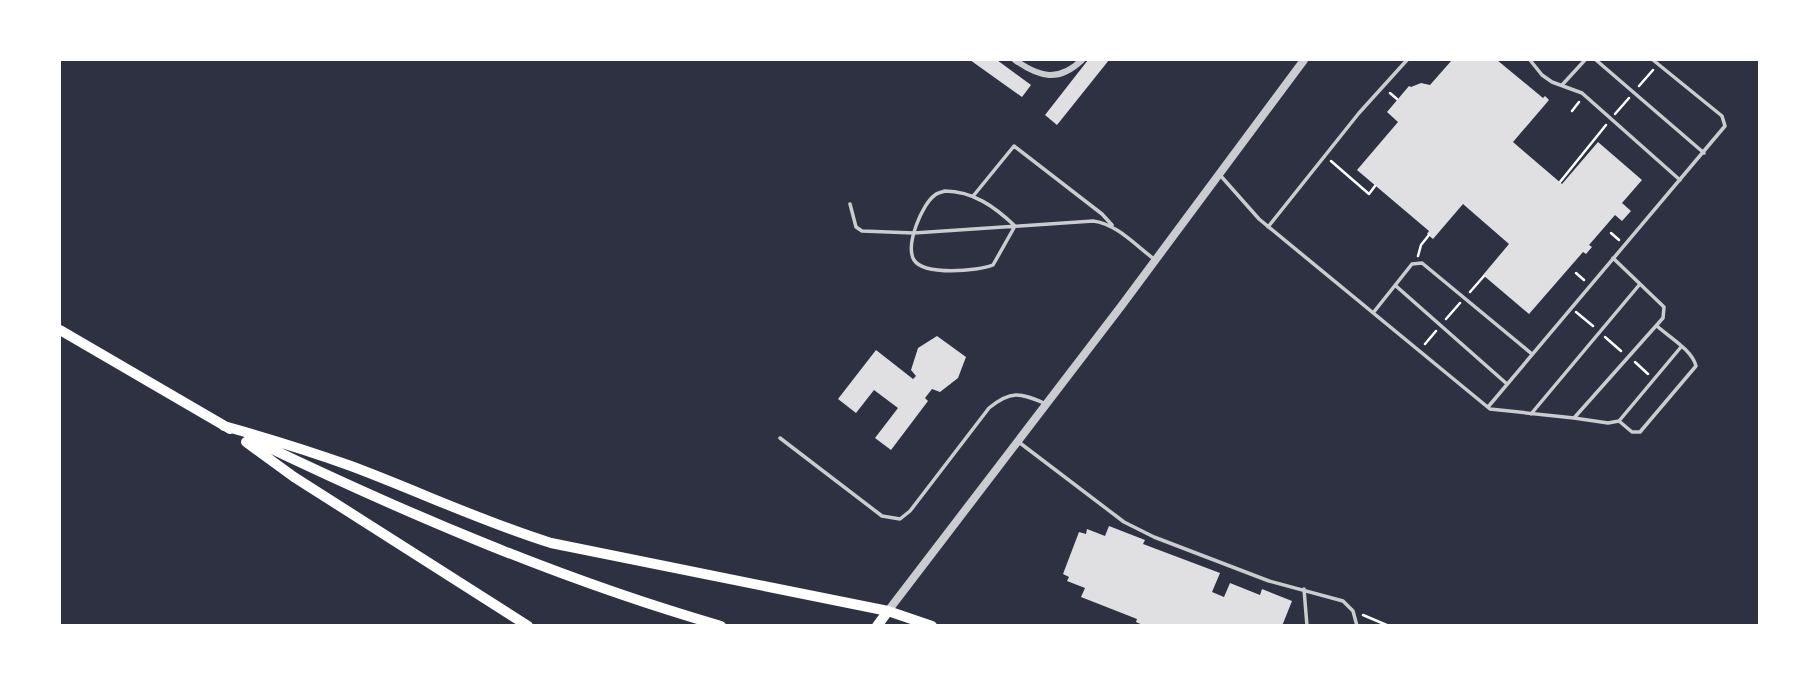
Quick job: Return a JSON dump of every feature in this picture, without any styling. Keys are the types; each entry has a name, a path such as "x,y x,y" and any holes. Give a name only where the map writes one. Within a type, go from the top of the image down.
{"highway":[{"path":"60,330 224,426 361,491 580,581 656,607 721,625"},
{"path":"224,426 288,444 510,531 551,543 888,611 932,625"},
{"path":"224,426 294,477 528,625"}],"main road":[{"path":"877,625 888,611"}],"street":[{"path":"1015,60 1052,77 1068,72 1082,60"},
{"path":"888,611 1304,60"}],"lane":[{"path":"1268,227 1406,60"},
{"path":"1530,60 1542,75 1552,82 1585,96 1680,180"},
{"path":"1562,85 1585,60"},
{"path":"1596,60 1704,153"},
{"path":"1488,407 1723,132 1725,121 1653,60"},
{"path":"974,195 1014,146 1102,214 1113,227 1154,259"},
{"path":"1219,174 1268,227 1493,411 1608,423 1619,421 1681,347"},
{"path":"945,191 974,195 1000,211 1015,226 993,265 949,270 923,267 915,261 911,252 914,233 923,211 936,194 945,191"},
{"path":"850,204 856,227 862,230 914,233 1093,221 1113,227"},
{"path":"1574,418 1663,318 1664,307 1613,258"},
{"path":"1373,313 1412,264 1422,263 1532,354"},
{"path":"1531,414 1640,284"},
{"path":"1396,285 1507,384"},
{"path":"1619,421 1632,432 1640,432 1694,370 1696,362 1657,326"},
{"path":"780,438 881,516 900,519 910,511 989,408 1000,398 1022,394 1046,404"},
{"path":"1018,441 1072,484 1134,527 1165,542 1269,581 1343,601 1353,611 1357,625"},
{"path":"1304,589 1307,625"}],"path":[{"path":"1639,86 1654,69"},
{"path":"1390,93 1398,99"},
{"path":"1572,111 1585,96"},
{"path":"1615,114 1630,97"},
{"path":"1560,182 1607,124"},
{"path":"1325,156 1369,194 1376,186"},
{"path":"1417,262 1421,245 1429,235"},
{"path":"1576,273 1590,285"},
{"path":"1469,294 1484,276"},
{"path":"1446,319 1460,303"},
{"path":"1571,308 1595,328"},
{"path":"1423,347 1436,331"},
{"path":"1605,337 1622,352"},
{"path":"1632,360 1650,376"},
{"path":"1353,611 1390,625"}],"building":[{"path":"970,60 997,60 1031,85 1022,97"},
{"path":"1088,60 1109,60 1057,125 1045,115"},
{"path":"1452,60 1497,60 1549,100 1513,142 1562,184 1598,142 1642,180 1622,203 1631,211 1622,221 1615,215 1589,245 1592,247 1586,254 1583,252 1529,314 1483,275 1509,244 1463,204 1433,239 1427,234 1429,231 1357,170 1398,122 1387,112 1409,86 1421,83 1430,85"},
{"path":"937,336 966,357 958,378 940,392 932,389 925,398 928,401 891,450 875,438 898,408 874,390 856,413 838,399 876,350 913,379 916,376 911,370 918,348"},
{"path":"1109,526 1145,540 1143,544 1220,573 1212,592 1224,597 1230,583 1260,595 1262,589 1292,601 1282,626 1145,626 1136,622 1137,619 1081,597 1085,588 1067,581 1069,577 1063,574 1079,532 1086,534 1087,529 1105,536"}]}
